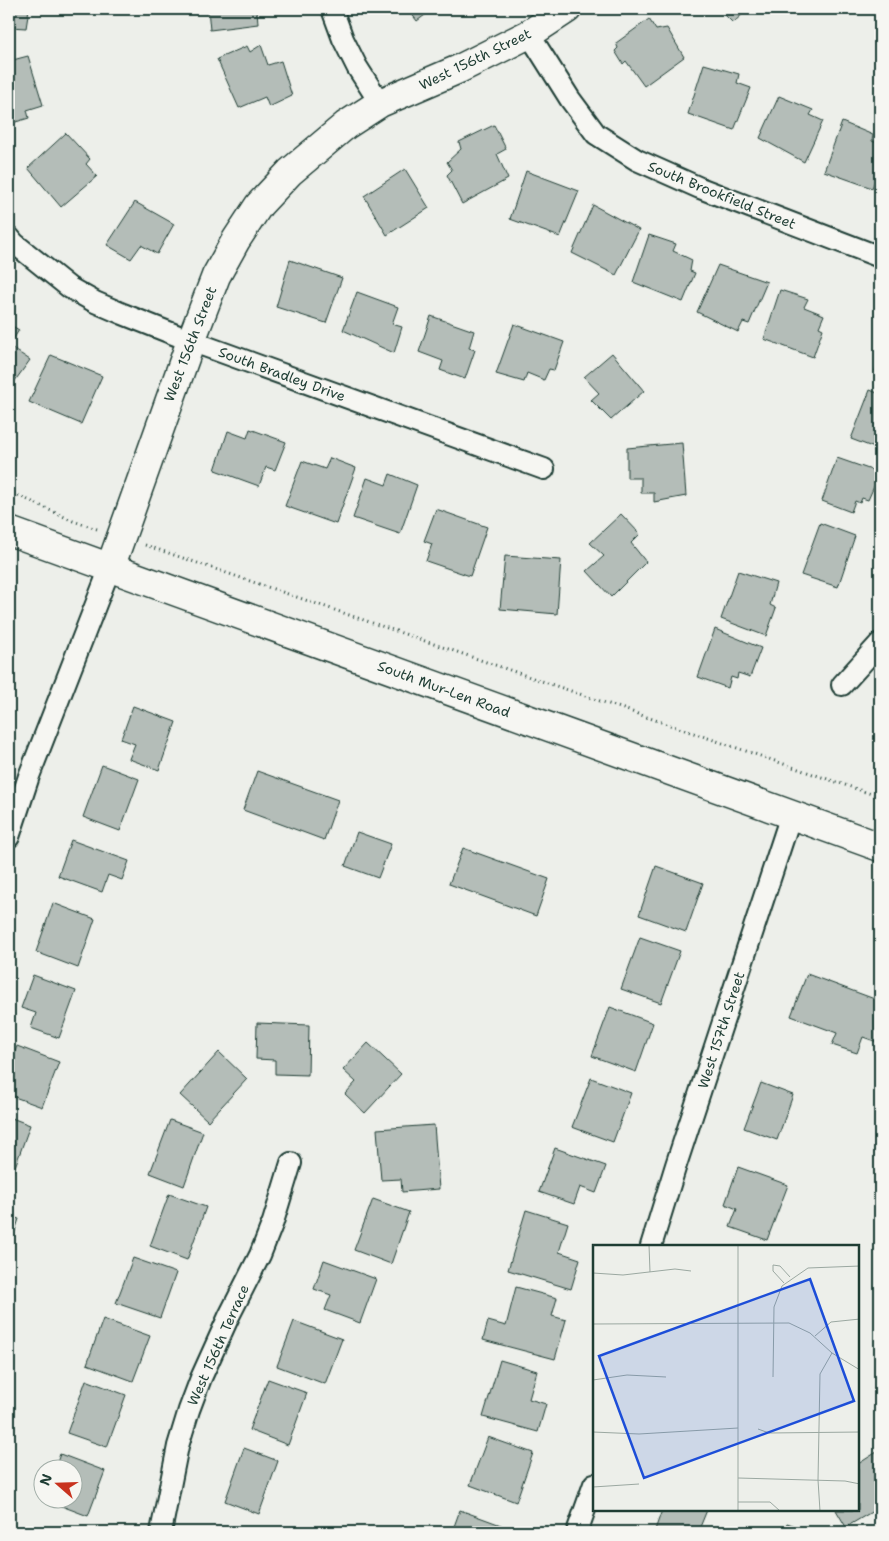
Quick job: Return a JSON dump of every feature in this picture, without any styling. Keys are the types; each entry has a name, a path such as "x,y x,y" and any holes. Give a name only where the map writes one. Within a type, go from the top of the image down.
{"main road":[{"name":"West 156th Street","path":"110,568 216,276 259,204 290,172 346,124 380,103 459,69 529,34 567,9"},
{"name":"South Mur-Len Road","path":"9,531 880,847"}],"street":[{"path":"332,9 343,39 380,103"},
{"name":"South Brookfield Street","path":"529,34 570,99 596,134 637,160 700,188 880,257"},
{"name":"South Bradley Drive","path":"9,237 70,288 95,302 191,341 544,469"},
{"name":"West 156th Street","path":"9,837 29,776 110,568"},
{"path":"842,685 880,643"},
{"name":"West 157th Street","path":"651,1245 791,815"},
{"name":"West 156th Terrace","path":"161,1532 178,1446 189,1410 229,1316 260,1255 273,1222 291,1163"},
{"path":"576,1532 593,1487"}],"path":[{"path":"9,491 73,521 880,797"},
{"path":"157,558 160,550"}],"building":[{"path":"9,9 29,9 26,28 9,27"},
{"path":"208,9 257,9 258,24 210,30"},
{"path":"408,9 433,9 417,21"},
{"path":"719,9 748,9 733,23"},
{"path":"649,19 656,30 667,28 684,57 644,86 626,61 623,64 615,51 618,48 616,43"},
{"path":"261,45 268,65 281,61 292,96 269,107 265,97 239,108 217,59 247,46 250,52"},
{"path":"28,56 43,105 27,110 29,118 9,124 9,61"},
{"path":"704,64 739,74 737,83 751,88 734,130 688,114"},
{"path":"779,96 813,110 810,115 823,121 804,162 760,138"},
{"path":"842,122 873,135 872,141 880,144 880,168 872,188 824,171"},
{"path":"494,125 506,149 497,154 508,179 462,204 447,175 452,170 447,162 461,149 459,142"},
{"path":"66,133 90,159 86,164 97,176 61,207 28,168"},
{"path":"405,169 429,208 387,235 364,196"},
{"path":"526,171 579,191 560,237 510,219"},
{"path":"135,202 174,224 157,254 141,245 131,259 107,245"},
{"path":"593,205 639,230 616,275 572,253"},
{"path":"649,235 676,244 673,251 692,260 690,271 695,273 683,302 633,282"},
{"path":"290,260 342,278 326,323 276,307"},
{"path":"718,265 767,282 749,324 743,322 738,332 697,312"},
{"path":"780,290 808,299 804,307 824,315 819,327 823,329 813,357 764,339"},
{"path":"357,292 398,307 392,324 402,327 394,353 343,330"},
{"path":"431,316 474,331 469,348 475,350 465,379 440,370 443,361 419,352"},
{"path":"9,324 19,330 9,346"},
{"path":"514,324 564,342 554,370 549,369 544,380 527,373 524,382 496,374"},
{"path":"9,346 30,360 9,389"},
{"path":"612,353 644,391 611,420 591,400 599,393 584,377"},
{"path":"51,355 102,376 81,424 29,402"},
{"path":"880,358 880,373 875,371"},
{"path":"870,390 880,394 880,450 851,439"},
{"path":"250,429 286,442 275,470 266,467 259,486 215,470 228,431 247,438"},
{"path":"682,443 686,496 654,502 654,493 641,493 641,478 627,478 627,448"},
{"path":"330,458 356,468 336,524 285,506 302,461 325,469"},
{"path":"837,458 880,473 868,500 862,498 860,503 855,501 851,512 822,501"},
{"path":"390,474 417,485 400,534 353,518 367,478 386,485"},
{"path":"436,509 487,527 470,576 426,561 432,544 424,541"},
{"path":"621,514 640,534 631,543 646,562 611,597 587,571 604,556 590,543"},
{"path":"820,523 855,536 838,587 801,575"},
{"path":"505,556 561,560 557,614 500,609"},
{"path":"738,571 776,583 770,605 776,608 766,636 721,619"},
{"path":"715,629 761,648 750,677 738,673 737,679 731,677 728,688 698,677"},
{"path":"133,706 176,722 159,770 129,759 135,744 121,739"},
{"path":"102,765 139,779 120,831 83,817"},
{"path":"257,771 338,800 324,840 243,810"},
{"path":"357,832 391,844 378,878 345,866"},
{"path":"71,840 129,861 122,880 108,875 102,892 58,876"},
{"path":"463,848 549,879 536,916 449,884"},
{"path":"656,866 703,883 686,932 639,915"},
{"path":"53,903 95,919 78,968 36,952"},
{"path":"640,937 680,951 661,1003 621,989"},
{"path":"807,974 880,1001 880,1043 863,1037 857,1053 832,1045 837,1033 791,1016"},
{"path":"33,975 76,991 59,1038 31,1028 36,1013 21,1008"},
{"path":"610,1007 653,1023 636,1072 592,1056"},
{"path":"257,1023 309,1025 308,1075 275,1074 275,1060 256,1059"},
{"path":"368,1043 401,1074 365,1113 345,1094 356,1082 343,1070"},
{"path":"17,1046 59,1062 42,1107 9,1095 9,1068"},
{"path":"219,1052 247,1079 208,1121 180,1095"},
{"path":"591,1078 631,1093 613,1142 572,1127"},
{"path":"761,1083 793,1095 777,1140 744,1128"},
{"path":"9,1117 30,1125 11,1178 9,1177"},
{"path":"170,1120 203,1132 184,1186 150,1173"},
{"path":"434,1125 439,1189 402,1192 401,1179 381,1180 377,1129"},
{"path":"555,1148 606,1166 596,1193 580,1187 574,1204 539,1192"},
{"path":"738,1167 788,1185 767,1240 730,1227 737,1209 725,1204"},
{"path":"169,1194 206,1207 187,1260 150,1246"},
{"path":"373,1199 409,1212 391,1264 354,1250"},
{"path":"526,1210 568,1223 559,1252 580,1259 571,1289 508,1270"},
{"path":"9,1216 19,1219 14,1234 9,1232"},
{"path":"133,1258 176,1273 160,1318 116,1303"},
{"path":"324,1260 376,1279 360,1323 325,1310 331,1295 314,1289"},
{"path":"516,1287 557,1298 552,1316 566,1320 555,1359 483,1340 488,1321 506,1326"},
{"path":"103,1319 150,1336 133,1381 87,1364"},
{"path":"294,1321 342,1339 325,1384 277,1366"},
{"path":"500,1360 537,1371 529,1399 546,1404 538,1432 483,1417"},
{"path":"268,1379 307,1393 288,1445 249,1430"},
{"path":"86,1380 126,1395 107,1447 67,1433"},
{"path":"488,1437 533,1453 516,1502 470,1485"},
{"path":"244,1448 278,1461 259,1514 225,1501"},
{"path":"880,1450 880,1507 846,1527 837,1511 859,1511 859,1463"},
{"path":"60,1454 71,1458 59,1458"},
{"path":"82,1462 105,1471 88,1516 67,1508 82,1508"},
{"path":"460,1510 509,1528 507,1532 452,1532"},
{"path":"662,1511 707,1511 698,1532 660,1532 655,1530"},
{"path":"787,1523 813,1532 784,1532"}]}
